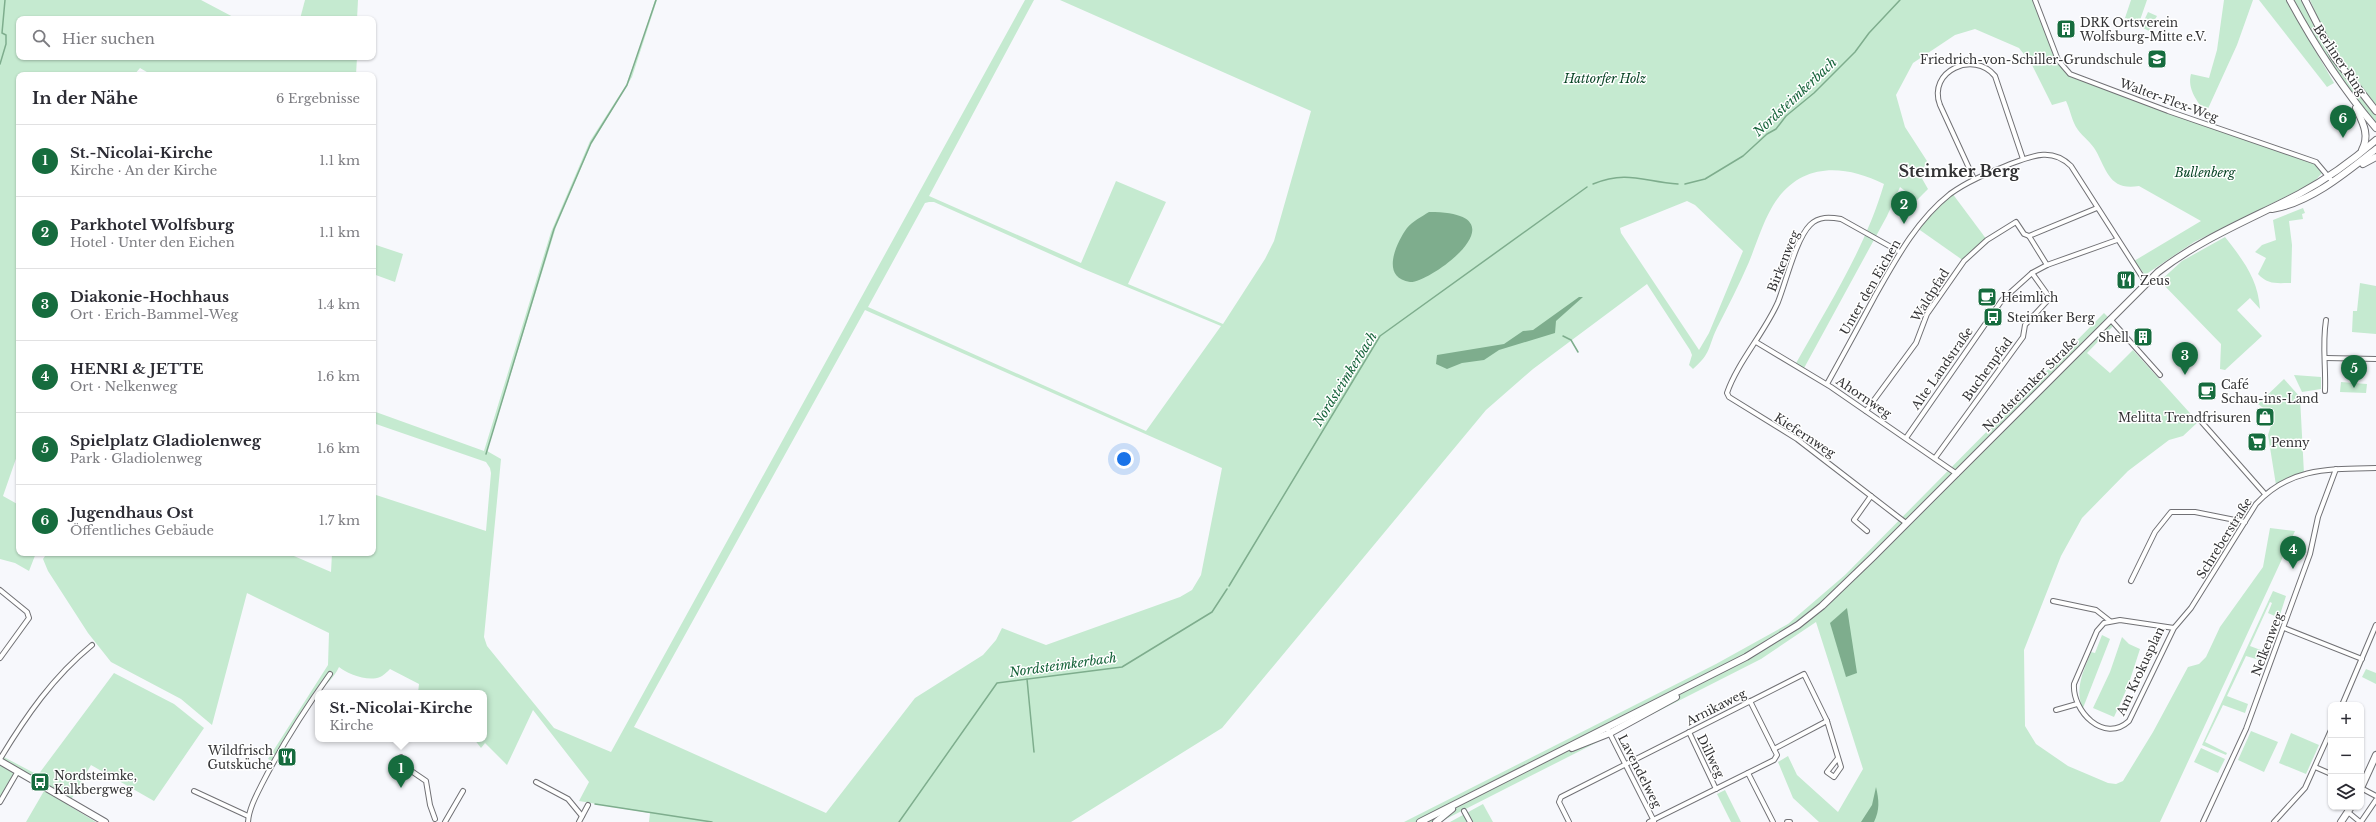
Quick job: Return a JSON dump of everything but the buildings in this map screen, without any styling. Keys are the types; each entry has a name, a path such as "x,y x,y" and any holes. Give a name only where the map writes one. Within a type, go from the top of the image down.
{"street":[{"name":"Walter-Flex-Weg","path":"2035,0 2058,60 2070,74 2168,111 2316,162 2331,178"},
{"name":"Berliner Ring","path":"2290,0 2310,38 2352,100 2376,128"},
{"name":"Berliner Ring","path":"2305,0 2334,57 2376,111"},
{"path":"1974,179 1940,105 1936,92 1942,77 1962,66 1978,64 1987,68 1995,76 2023,159"},
{"path":"2352,100 2366,130 2366,140 2359,154"},
{"name":"Nordsteimker Straße","path":"1472,796 1553,754 1582,746 1608,731 1661,706 1699,681 1783,636 1816,611 1846,584 2146,283 2174,259 2221,231 2267,210 2279,208 2302,199 2331,178 2376,140"},
{"name":"Nordsteimker Straße","path":"2331,178 2346,172 2376,149"},
{"name":"Unter den Eichen","path":"1826,384 1900,252 1928,214 1952,193 1974,179 2023,159 2052,154 2064,159 2071,166 2117,240 2146,283"},
{"path":"2346,172 2376,157"},
{"path":"2029,236 2097,208"},
{"name":"Birkenweg","path":"1727,393 1777,302 1806,231 1814,222 1830,217 1842,219 1900,252"},
{"name":"Waldpfad","path":"1866,410 1916,343 1928,314 1964,261 1987,240 2016,222 2024,234 2029,236 2047,265"},
{"name":"Alte Landstraße","path":"1906,438 2002,300 2032,273 2047,265 2117,240"},
{"name":"Buchenpfad","path":"1935,458 2024,337 2025,326 2050,298 2032,273"},
{"path":"2110,319 2160,375"},
{"path":"2325,391 2326,358 2323,352 2323,341 2326,320"},
{"name":"Ahornweg","path":"1756,342 1866,410 1957,474"},
{"path":"2326,358 2376,359"},
{"name":"Kiefernweg","path":"1727,393 1729,397 1817,454 1906,523"},
{"path":"2199,419 2265,494"},
{"name":"Schreberstraße","path":"2174,628 2191,608 2245,522 2265,494 2276,485 2288,479 2318,470 2376,468"},
{"name":"Nelkenweg","path":"2203,822 2245,732 2310,554 2318,517 2336,469"},
{"path":"1867,531 1854,520 1871,496"},
{"path":"2131,581 2155,532 2171,512 2195,512 2245,522"},
{"path":"0,590 29,614 25,624 0,658"},
{"path":"2053,601 2096,610 2110,621 2097,631 2077,676 2073,694 2076,704 2056,710"},
{"name":"Am Krokusplan","path":"2076,704 2089,720 2100,726 2113,730 2121,728 2129,721 2174,628 2120,620 2110,621"},
{"path":"2343,702 2376,625"},
{"path":"2284,628 2362,659"},
{"path":"92,645 53,682 24,720 0,760 105,822"},
{"path":"319,690 330,674"},
{"name":"Arnikaweg","path":"1569,822 1559,802 1561,797 1804,674 1827,721"},
{"path":"248,822 248,816 280,748 315,695"},
{"path":"1652,821 1774,760 1777,755 1750,702"},
{"path":"1774,749 1827,721 1838,758"},
{"name":"Lavendelweg","path":"1608,731 1652,821"},
{"name":"Dillweg","path":"1689,732 1716,789"},
{"path":"2274,822 2305,788 2328,737"},
{"path":"2364,781 2376,754"},
{"path":"401,757 404,766 426,781 434,820 445,822 463,791"},
{"path":"2315,767 2328,773"},
{"path":"0,802 18,771"},
{"path":"1748,773 1773,822"},
{"path":"536,782 568,799 582,816"},
{"path":"2364,790 2376,796"},
{"path":"194,791 248,816"},
{"path":"1420,822 1472,796"},
{"path":"1436,822 1472,796"},
{"path":"2341,822 2349,810 2360,822 2376,800"},
{"path":"579,822 588,805"},
{"path":"1464,811 1470,822"}],"green space":[{"path":"0,0 201,0 231,16 16,16 16,60 357,60 356,72 147,72 140,68 137,72 16,72 16,459 3,496 16,503 16,556 35,556 29,571 15,563 0,559"},
{"path":"305,0 358,0 357,16 301,16"},
{"path":"655,0 657,0 632,77 591,145 556,227 487,451 501,459 484,637 487,646 554,728 611,752 1025,0 1034,0 929,196 1081,263 1116,181 1166,202 1128,284 1223,324 1265,259 1274,241 1311,111 1060,0 2033,0 2056,62 2069,76 2297,155 2315,164 2322,173 2313,183 2194,242 2145,275 2134,261 2201,221 2139,186 2129,187 2122,185 2111,178 2094,148 2076,127 2066,101 2052,105 2031,63 2019,48 1975,29 1955,35 1913,63 1896,95 1905,127 1927,161 1920,175 1928,189 1917,200 1900,187 1887,216 1803,370 1795,365 1845,277 1867,231 1884,184 1852,172 1837,170 1822,171 1807,175 1794,182 1782,194 1768,215 1749,262 1706,354 1693,369 1689,365 1692,355 1690,350 1647,284 1533,369 1486,410 1222,728 1071,822 649,822 650,813 579,801 589,782 533,710 507,765 485,743 481,748 476,742 487,742 487,690 418,690 419,684 390,669 381,676 370,679 352,675 339,667 332,678 321,690 315,690 315,697 306,709 276,763 268,759 328,665 329,633 247,593 212,725 181,699 111,662 88,633 48,571 43,559 45,556 294,556 331,572 332,556 376,556 376,495 486,531 491,473 486,462 376,424 376,412 484,451 551,232 590,141 626,85 642,42","holes":["1687,201 1695,205 1743,251 1709,333 1699,350 1621,233 1620,228","934,202 1086,270 1221,326 1146,431 868,307 925,203","865,310 1222,468 1201,575 1192,590 1180,597 1046,645 1002,628 996,640 983,655 915,698 826,813 634,727"]},
{"path":"2131,0 2147,0 2139,23 2125,18"},
{"path":"2224,0 2253,0 2237,45 2206,113 2194,95 2190,85 2190,79 2191,74 2209,78 2217,50"},
{"path":"2259,0 2286,0 2334,83 2327,87"},
{"path":"2292,0 2302,0 2332,58 2376,114 2376,123 2331,63"},
{"path":"2310,0 2376,0 2376,106 2338,56 2323,29"},
{"path":"2148,12 2157,16 2149,31 2141,27"},
{"path":"1952,193 1987,240 1964,261 1917,228"},
{"path":"2303,208 2305,213 2302,214 2303,219 2289,221 2292,245 2291,283 2269,282 2258,274 2266,258 2255,252 2262,245 2276,240 2273,220"},
{"path":"2225,237 2248,270 2253,279 2259,298 2260,309 2250,298 2237,310 2262,336 2225,370 2220,369 2221,344 2160,281 2182,261"},
{"path":"376,245 403,254 395,282 376,275"},
{"path":"2360,283 2376,286 2376,334 2352,332 2353,311 2357,311"},
{"path":"2104,313 2115,324 2087,353 2110,373 2133,350 2198,422 2183,436 2169,440 2128,471 2082,518 2061,556 2024,650 2025,726 2036,744 2068,766 2108,783 2116,784 2123,781 2153,732 2188,667 2199,664 2206,657 2220,627 2263,567 2270,528 2295,531 2160,822 1819,822 1793,798 1778,762 1788,756 1797,775 1838,812 1863,769 1816,622 1761,659 1440,822 1404,822 1716,664 1788,624 1845,575"},
{"path":"2294,375 2321,377 2321,389 2302,392"},
{"path":"2284,379 2300,397 2304,474 2276,485 2268,435 2274,416 2258,404"},
{"path":"2341,382 2367,384 2366,393 2340,392"},
{"path":"2273,591 2286,596 2279,618 2268,613 2272,603 2270,602 2250,646 2266,652 2263,661 2246,656 2227,696 2248,704 2245,713 2223,705 2205,742 2227,753 2226,755 2202,745"},
{"path":"2102,635 2110,639 2083,708 2079,694 2081,680 2091,652 2095,653"},
{"path":"2122,637 2129,644 2140,649 2128,686 2114,717 2093,708 2110,672"},
{"path":"2366,669 2376,673 2376,684 2362,677"},
{"path":"114,673 174,704 204,728 154,801 91,765 68,805 96,822 26,822 44,791 18,775 0,804 0,755 38,775"},
{"path":"2251,731 2278,742 2264,772 2238,760"},
{"path":"2291,733 2319,745 2306,774 2279,763"},
{"path":"2201,748 2225,759 2218,773 2194,762"},
{"path":"1725,790 1741,822 1731,822 1717,794"},
{"path":"1483,804 1493,822 1450,822"}],"shaded area":[{"path":"1429,212 1457,215 1470,223 1472,235 1464,248 1435,272 1420,280 1410,282 1401,279 1395,274 1393,267 1395,251 1407,228 1417,219"},
{"path":"1579,297 1583,297 1556,321 1555,333 1499,350 1484,360 1462,363 1447,369 1436,364 1437,355 1504,344 1523,331 1533,330"},
{"path":"1847,608 1857,673 1846,677 1830,623"},
{"path":"1876,787 1878,805 1876,818 1874,822 1861,822 1872,805"}],"waterway":[{"path":"0,64 6,44 6,35 2,33 5,0"},
{"path":"486,454 554,229 591,143 627,85 656,0"},
{"name":"Nordsteimkerbach","path":"1685,184 1705,179 1743,156 1767,134 1776,129 1786,116 1814,93 1855,52 1869,33 1900,0"},
{"name":"Nordsteimkerbach","path":"1593,184 1605,180 1626,177 1678,184"},
{"name":"Nordsteimkerbach","path":"1229,586 1380,336 1587,187"},
{"path":"1563,336 1571,340 1578,352"},
{"name":"Nordsteimkerbach","path":"899,822 997,683 1122,667 1212,612 1227,589"},
{"path":"1027,679 1034,752"},
{"path":"595,804 712,822"}],"place":[{"name":"DRK Ortsverein Wolfsburg-Mitte e.V.","path":"2066,29"},
{"name":"Friedrich-von-Schiller-Grundschule","path":"2157,59"},
{"name":"Jugendhaus Ost","path":"2343,138"},
{"name":"Parkhotel Wolfsburg","path":"1904,224"},
{"name":"Zeus","path":"2126,280"},
{"name":"Heimlich","path":"1987,297"},
{"name":"Steimker Berg","path":"1993,317"},
{"name":"Shell","path":"2143,337"},
{"name":"Diakonie-Hochhaus","path":"2185,375"},
{"name":"Spielplatz Gladiolenweg","path":"2354,388"},
{"name":"Café Schau-ins-Land","path":"2207,391"},
{"name":"Melitta Trendfrisuren","path":"2265,417"},
{"name":"Penny","path":"2257,442"},
{"name":"HENRI & JETTE","path":"2293,569"},
{"name":"Wildfrisch Gutsküche","path":"287,757"},
{"name":"Nordsteimke, Kalkbergweg","path":"40,782"},
{"name":"St.-Nicolai-Kirche","path":"401,788"}],"district":[{"name":"Steimker Berg","path":"1959,171"}],"park label":[{"name":"Hattorfer Holz","path":"1605,78"},
{"name":"Bullenberg","path":"2205,172"}]}
